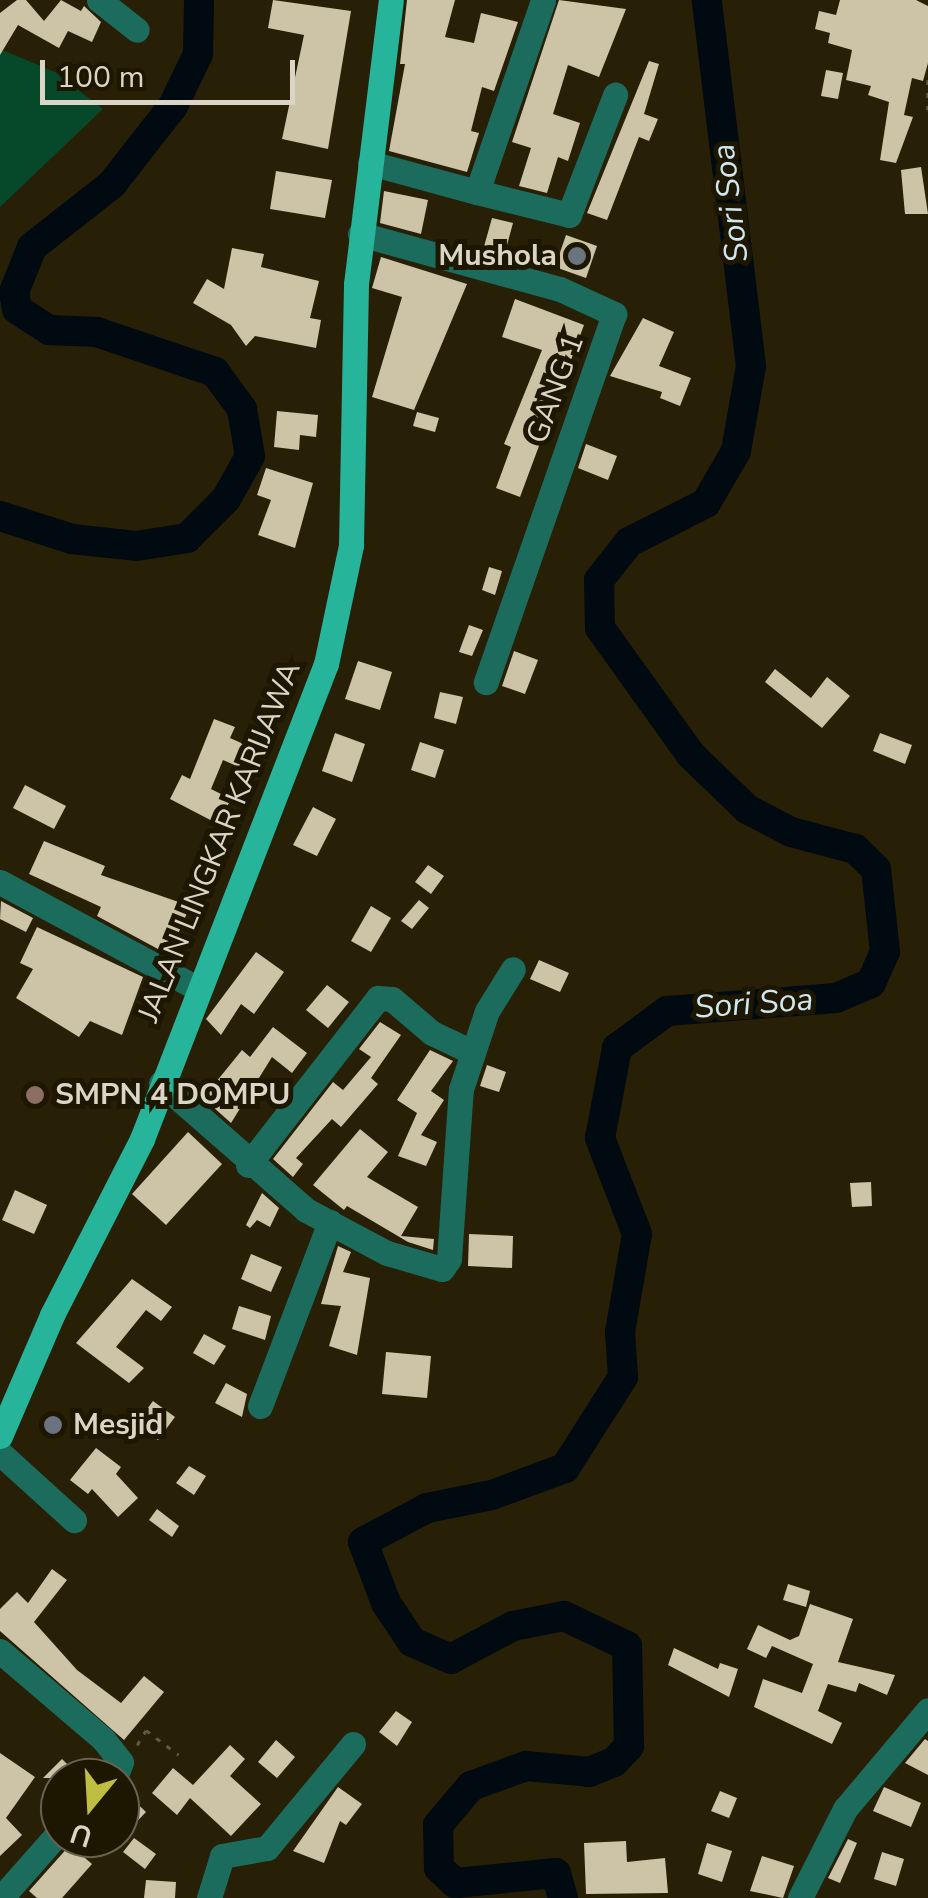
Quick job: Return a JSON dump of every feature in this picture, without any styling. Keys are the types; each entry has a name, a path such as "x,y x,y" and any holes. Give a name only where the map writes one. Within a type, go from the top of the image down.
{"main road":[{"name":"JALAN LINGKAR KARIJAWA","path":"0,1436 52,1315 142,1139 197,988 257,852 342,605 354,503 360,234 391,0"}],"street":[{"path":"99,0 137,30"},
{"path":"477,192 543,0"},
{"path":"370,163 566,216 615,96"},
{"name":"GANG 1","path":"360,234 560,290 614,314 486,682"},
{"path":"0,882 197,988"},
{"path":"161,1082 248,1165 330,1222 403,1260 436,1270 447,1266 456,1120 472,1052 512,969"},
{"path":"248,1165 378,998 392,999 432,1033 472,1052"},
{"path":"260,1406 330,1222"},
{"path":"0,1453 74,1520"},
{"path":"0,1652 103,1740 111,1758"},
{"path":"800,1898 845,1809 928,1710"},
{"path":"210,1898 222,1856 267,1848 353,1744"},
{"path":"2,1898 40,1855"}],"path":[{"path":"928,80 928,110"},
{"path":"128,1758 146,1730 179,1755"}],"green space":[{"path":"0,49 55,72 103,109 0,207"}],"building":[{"path":"17,0 26,0 44,21 61,0 81,11 84,6 101,22 92,42 68,31 59,48 18,25 0,55 0,13"},
{"path":"273,0 351,11 328,149 282,139 304,35 268,28"},
{"path":"407,0 455,0 445,37 474,43 481,13 518,22 494,91 482,87 471,131 479,133 467,172 389,151 405,64 400,64"},
{"path":"559,0 626,9 599,77 568,65 553,114 580,123 568,161 558,157 547,193 519,186 531,148 512,142"},
{"path":"840,0 916,0 928,6 928,63 923,81 912,78 904,115 913,117 896,163 880,160 889,102 868,95 871,86 846,80 852,50 828,43 830,33 815,29 819,11 836,15"},
{"path":"649,61 659,64 644,114 658,119 649,141 639,137 607,220 587,213"},
{"path":"826,70 843,73 838,99 821,96"},
{"path":"921,167 928,214 905,214 901,170"},
{"path":"276,171 332,180 325,218 270,209"},
{"path":"384,191 428,200 421,234 380,223"},
{"path":"492,218 513,223 504,256 483,250"},
{"path":"566,235 597,246 586,278 555,267"},
{"path":"232,248 264,254 261,267 319,281 310,318 321,320 316,348 255,336 246,346 231,325 193,303 207,279 224,289"},
{"path":"381,257 467,284 414,410 372,397 402,297 372,288"},
{"path":"515,299 584,325 520,497 496,488 511,447 504,444 542,350 502,337"},
{"path":"643,318 674,332 659,366 691,378 680,406 660,398 662,392 610,376"},
{"path":"277,411 318,415 316,437 300,435 299,450 274,447"},
{"path":"417,412 439,418 435,432 413,426"},
{"path":"586,444 617,456 608,480 578,468"},
{"path":"266,468 313,483 295,548 258,535 271,500 257,495"},
{"path":"489,567 502,571 495,595 482,590"},
{"path":"469,625 483,630 472,656 459,652"},
{"path":"514,651 538,660 525,694 502,686"},
{"path":"358,661 392,672 380,710 345,699"},
{"path":"775,669 811,698 827,677 850,696 822,728 765,682"},
{"path":"440,692 463,697 456,724 434,718"},
{"path":"214,719 235,727 230,738 248,746 239,767 223,760 211,789 231,799 218,824 170,799 182,775 190,779"},
{"path":"335,733 365,744 352,782 322,771"},
{"path":"880,733 912,745 905,764 873,751"},
{"path":"420,742 444,750 435,778 411,770"},
{"path":"25,785 66,806 54,829 13,808"},
{"path":"313,807 336,819 317,856 293,845"},
{"path":"44,841 105,866 101,875 190,906 169,955 97,916 101,907 29,874"},
{"path":"428,865 444,876 431,894 415,882"},
{"path":"419,900 429,908 412,929 401,921"},
{"path":"1,901 33,918 26,932 0,919"},
{"path":"371,906 391,918 371,952 351,941"},
{"path":"37,927 143,977 122,1035 90,1021 79,1037 16,998 33,969 20,963"},
{"path":"256,952 284,972 254,1014 241,1004 221,1035 206,1019"},
{"path":"539,960 569,973 560,992 530,979"},
{"path":"327,985 349,1002 328,1028 306,1010"},
{"path":"380,1022 401,1035 371,1078 378,1084 341,1127 332,1119 296,1158 303,1164 293,1177 273,1159 333,1082 343,1090 371,1057 359,1049"},
{"path":"273,1027 307,1053 292,1073 272,1057 231,1123 203,1098 242,1050 250,1057"},
{"path":"430,1050 453,1061 431,1091 444,1100 421,1135 437,1142 426,1166 398,1156 417,1113 397,1100"},
{"path":"487,1065 506,1072 499,1092 480,1086"},
{"path":"360,1129 388,1152 367,1177 418,1207 401,1236 434,1239 433,1250 408,1242 347,1206 344,1210 313,1185"},
{"path":"188,1132 222,1164 166,1225 132,1194"},
{"path":"871,1182 872,1206 852,1207 850,1183"},
{"path":"15,1190 47,1205 34,1234 2,1220"},
{"path":"262,1193 279,1208 270,1227 257,1220 250,1228 246,1225"},
{"path":"469,1234 513,1236 512,1268 468,1266"},
{"path":"338,1246 351,1252 343,1272 370,1278 357,1355 329,1346 341,1306 321,1304"},
{"path":"251,1254 282,1267 271,1292 241,1279"},
{"path":"132,1279 172,1307 161,1321 146,1310 116,1347 144,1368 129,1383 76,1343"},
{"path":"239,1306 271,1316 265,1340 232,1329"},
{"path":"204,1334 226,1346 214,1365 193,1353"},
{"path":"386,1352 431,1356 427,1398 382,1394"},
{"path":"226,1383 247,1394 242,1417 215,1403"},
{"path":"153,1401 175,1417 158,1440 136,1424"},
{"path":"96,1448 121,1467 116,1474 138,1498 118,1517 92,1489 88,1494 70,1480"},
{"path":"189,1466 206,1476 194,1495 176,1483"},
{"path":"157,1509 179,1526 172,1537 149,1520"},
{"path":"52,1569 67,1580 34,1622 77,1670 121,1703 144,1676 164,1692 124,1740 0,1631 0,1609 17,1592 28,1603"},
{"path":"788,1584 810,1591 806,1607 783,1600"},
{"path":"810,1604 853,1619 838,1662 895,1675 887,1695 859,1683 856,1692 828,1684 818,1711 842,1723 832,1744 754,1707 763,1679 802,1693 813,1664 772,1646 766,1658 747,1649 758,1625 790,1640 799,1636"},
{"path":"674,1648 718,1669 720,1663 738,1669 729,1697 668,1665"},
{"path":"396,1711 412,1722 397,1746 379,1732"},
{"path":"925,1739 928,1741 928,1775 905,1763"},
{"path":"276,1740 295,1757 277,1778 258,1762"},
{"path":"230,1745 245,1759 230,1776 261,1804 231,1836 190,1798 177,1815 152,1793 173,1768 193,1785"},
{"path":"0,1753 35,1777 6,1818 22,1835 0,1856"},
{"path":"338,1787 362,1804 346,1825 340,1821 324,1863 293,1851"},
{"path":"884,1787 921,1803 911,1827 873,1811"},
{"path":"720,1791 737,1798 729,1818 711,1811"},
{"path":"848,1839 857,1843 840,1883 828,1878"},
{"path":"626,1841 627,1862 665,1858 668,1893 586,1894 584,1843"},
{"path":"140,1842 156,1854 145,1869 131,1858 140,1858"},
{"path":"707,1843 732,1851 722,1882 698,1874"},
{"path":"882,1852 904,1859 896,1886 874,1879"},
{"path":"762,1856 794,1866 783,1898 750,1891"},
{"path":"58,1858 85,1858 92,1864 62,1898 37,1898 29,1891"},
{"path":"146,1880 176,1882 175,1898 144,1898"}],"waterway":[{"path":"0,516 72,539 136,546 187,538 226,499 250,456 242,409 215,372 97,332 49,330 17,309 14,292 32,247 112,184 173,106 198,54 199,0"},
{"name":"Sori Soa","path":"563,1898 556,1873 455,1883 439,1868 438,1825 471,1786 526,1766 589,1772 614,1762 629,1746 627,1646 564,1616 513,1626 451,1659 412,1642 386,1603 363,1542 427,1508 492,1495 565,1468 623,1377 620,1332 637,1234 600,1138 617,1048 667,1011 836,998 871,983 885,952 876,869 855,849 791,832 747,809 691,755 600,628 599,580 629,542 706,503 736,451 751,366 707,0"}],"place":[{"name":"Mushola","path":"577,256"},
{"name":"SMPN 4 DOMPU","path":"35,1095"},
{"name":"Mesjid","path":"53,1425"}]}
